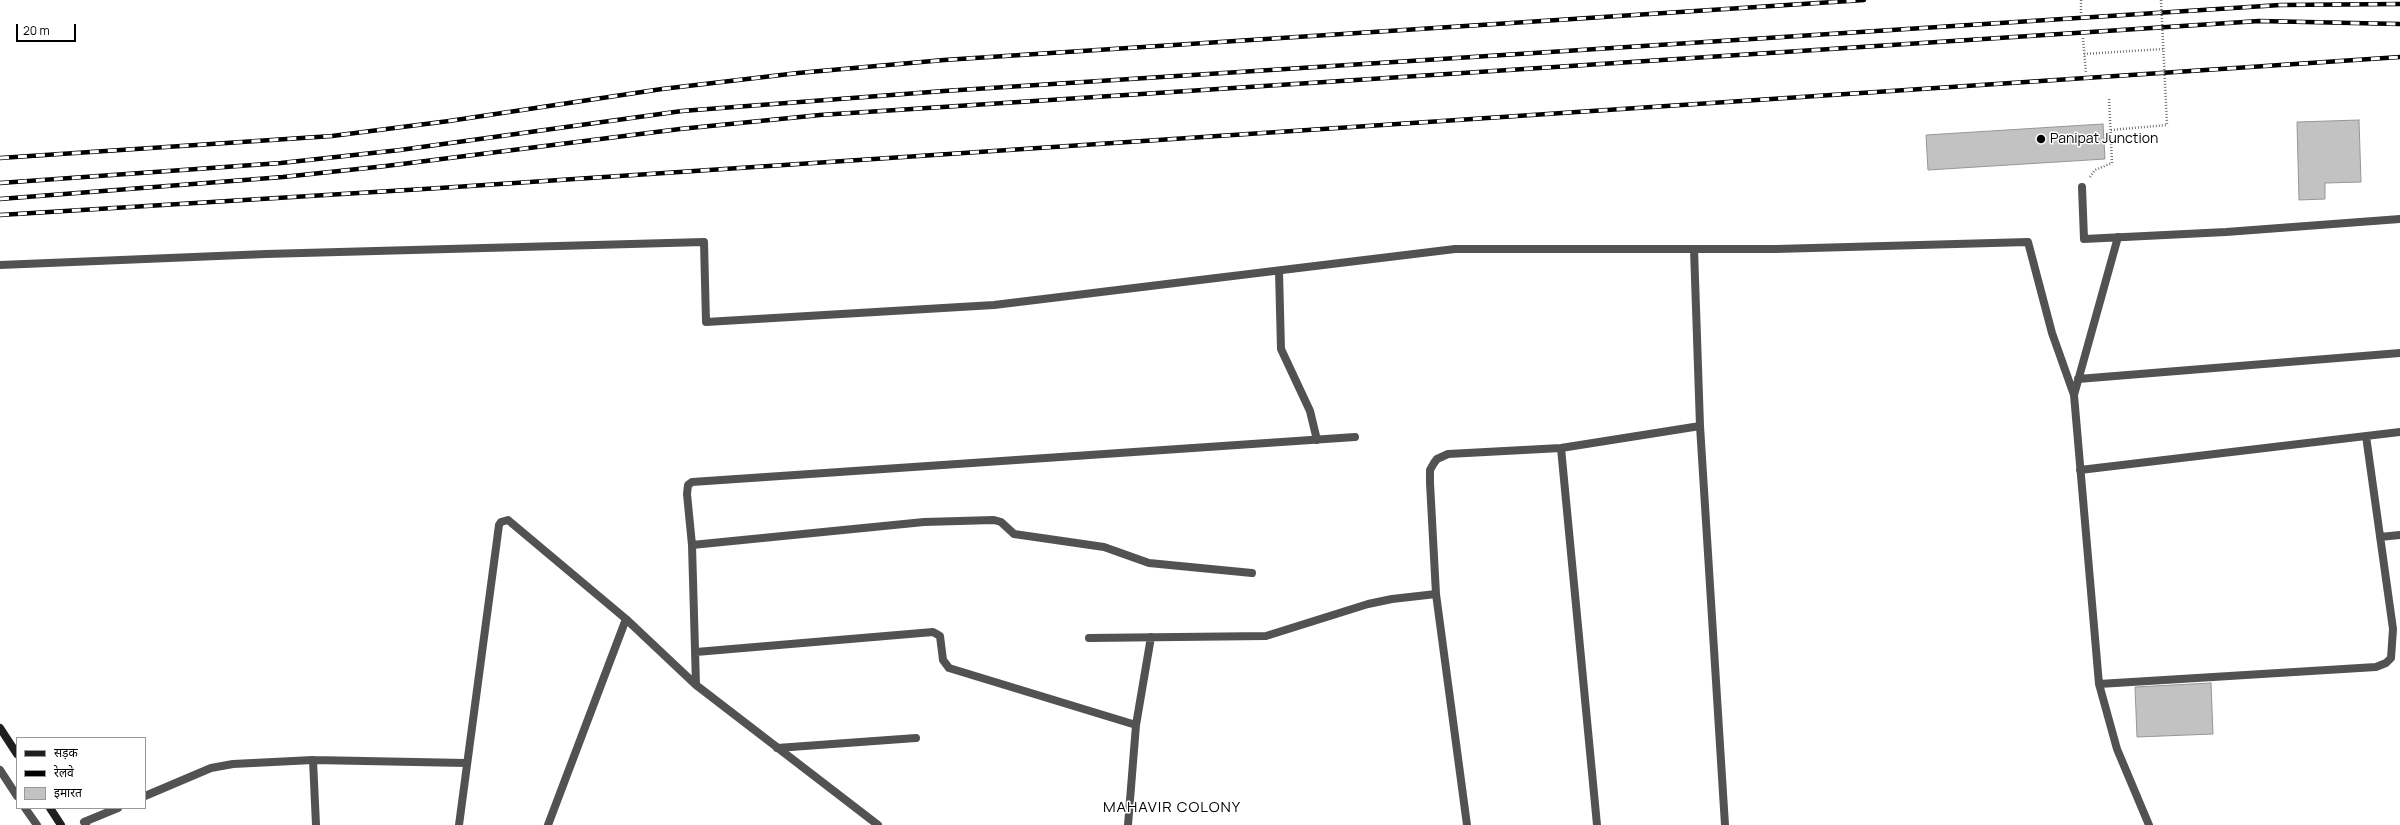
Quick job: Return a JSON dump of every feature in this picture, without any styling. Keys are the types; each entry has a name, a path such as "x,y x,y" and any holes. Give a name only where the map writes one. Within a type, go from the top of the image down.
{"main road":[{"path":"0,728 16,752"},
{"path":"51,809 61,825"}],"street":[{"path":"2082,187 2084,239 2226,232 2400,219"},
{"path":"2074,395 2118,237"},
{"path":"0,264 266,254 704,242 706,322 994,305 1455,249 1776,249 2028,242 2052,333 2074,395 2099,684 2117,750 2149,825"},
{"path":"1694,249 1700,426 1725,825"},
{"path":"1279,270 1281,349 1310,411 1317,440"},
{"path":"2078,379 2400,353"},
{"path":"1467,825 1436,594 1430,470 1437,458 1459,452 1561,448 1700,426"},
{"path":"2080,470 2400,432"},
{"path":"2099,684 2376,667 2386,663 2392,658 2396,629 2380,537 2366,436"},
{"path":"696,685 692,545 687,494 688,485 692,482 1355,437"},
{"path":"1561,448 1597,825"},
{"path":"459,825 466,763 501,522 508,520 626,619 696,685 878,825"},
{"path":"692,545 924,522 994,520 1000,522 1014,534 1104,547 1149,563 1252,573"},
{"path":"2380,537 2400,535"},
{"path":"1089,638 1266,636 1368,604 1392,599 1436,594"},
{"path":"548,825 626,619"},
{"path":"696,652 933,632 940,636 943,660 949,668 1136,725"},
{"path":"1128,825 1136,725 1151,637"},
{"path":"777,748 916,738"},
{"path":"146,796 211,768 233,764 313,760 466,763"},
{"path":"313,760 316,825"},
{"path":"0,770 16,794"},
{"path":"26,809 37,825"},
{"path":"86,825 84,822 116,809"}],"path":[{"path":"2081,0 2081,13"},
{"path":"2111,130 2167,125 2161,0"},
{"path":"2083,38 2086,72"},
{"path":"2084,54 2163,49"},
{"path":"2082,187 2095,170 2112,164 2109,97"}],"building":[{"path":"2359,120 2361,182 2325,183 2325,199 2299,200 2297,122"},
{"path":"2103,124 2105,159 1928,170 1926,135"},
{"path":"2211,683 2213,734 2137,737 2135,687"}],"railway":[{"path":"0,158 332,136 449,121 662,89 798,73 944,60 1864,0"},
{"path":"0,183 281,163 400,150 682,111 944,91 2280,5 2400,4"},
{"path":"0,199 283,177 386,166 680,129 820,115 2259,21 2400,24"},
{"path":"0,215 440,188 2400,57"}],"place":[{"name":"Panipat Junction","path":"2041,139"}],"district":[{"name":"MAHAVIR COLONY","path":"1172,808"}]}
